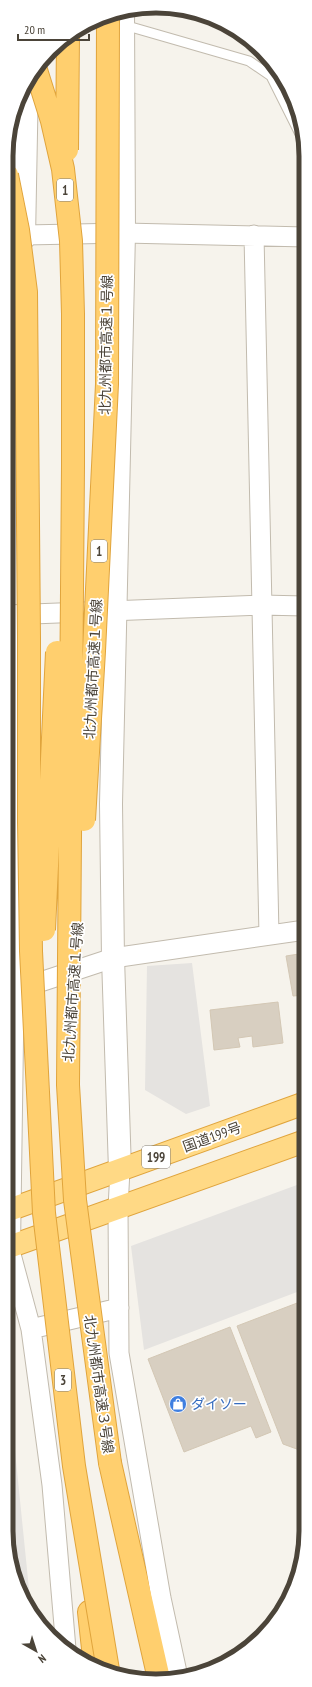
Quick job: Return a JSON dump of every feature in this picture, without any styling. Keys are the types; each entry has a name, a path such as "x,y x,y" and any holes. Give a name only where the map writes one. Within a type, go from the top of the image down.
{"highway":[{"name":"北九州都市高速１号線","path":"68,1085 94,651 107,384 118,18"},
{"name":"1","path":"36,1087 58,642 68,120 68,44"},
{"name":"北九州都市高速１号線","path":"38,76 52,121 63,169 71,241 74,314 68,1085"},
{"path":"13,205 18,230 26,292 29,838 36,1087"},
{"name":"北九州都市高速３号線","path":"68,1085 76,1200 110,1463 159,1674"},
{"name":"3","path":"36,1087 44,1214 74,1466 94,1660"},
{"name":"国道199号","path":"13,1209 299,1105"},
{"name":"199","path":"13,1246 299,1143"},
{"path":"110,1463 144,1674"},
{"name":"3","path":"74,1466 107,1665"}],"street":[{"path":"118,18 124,233 111,804 113,958 120,1170 118,1208 119,1353 161,1598 177,1673"},
{"path":"26,97 16,238 13,615 262,605 299,606"},
{"path":"16,238 124,233 299,237"},
{"path":"254,235 269,935"},
{"path":"13,991 113,958 299,931"},
{"path":"13,1266 31,1329 52,1485 65,1641"},
{"path":"31,1329 119,1308"}],"lane":[{"path":"120,18 249,61 271,76 295,124"}],"shaded area":[{"path":"192,963 210,1106 186,1114 145,1090 147,966"},
{"path":"299,1184 299,1291 144,1350 131,1246"},
{"path":"13,1431 30,1598 18,1568 14,1550"}],"building":[{"path":"299,954 299,996 293,996 286,956"},
{"path":"278,1002 283,1043 253,1047 252,1036 238,1038 240,1047 214,1050 210,1010"},
{"path":"299,1302 299,1450 283,1444 237,1326"},
{"path":"230,1327 271,1432 256,1438 251,1426 184,1452 148,1359"}],"place":[{"name":"ダイソー","path":"178,1404"}]}
